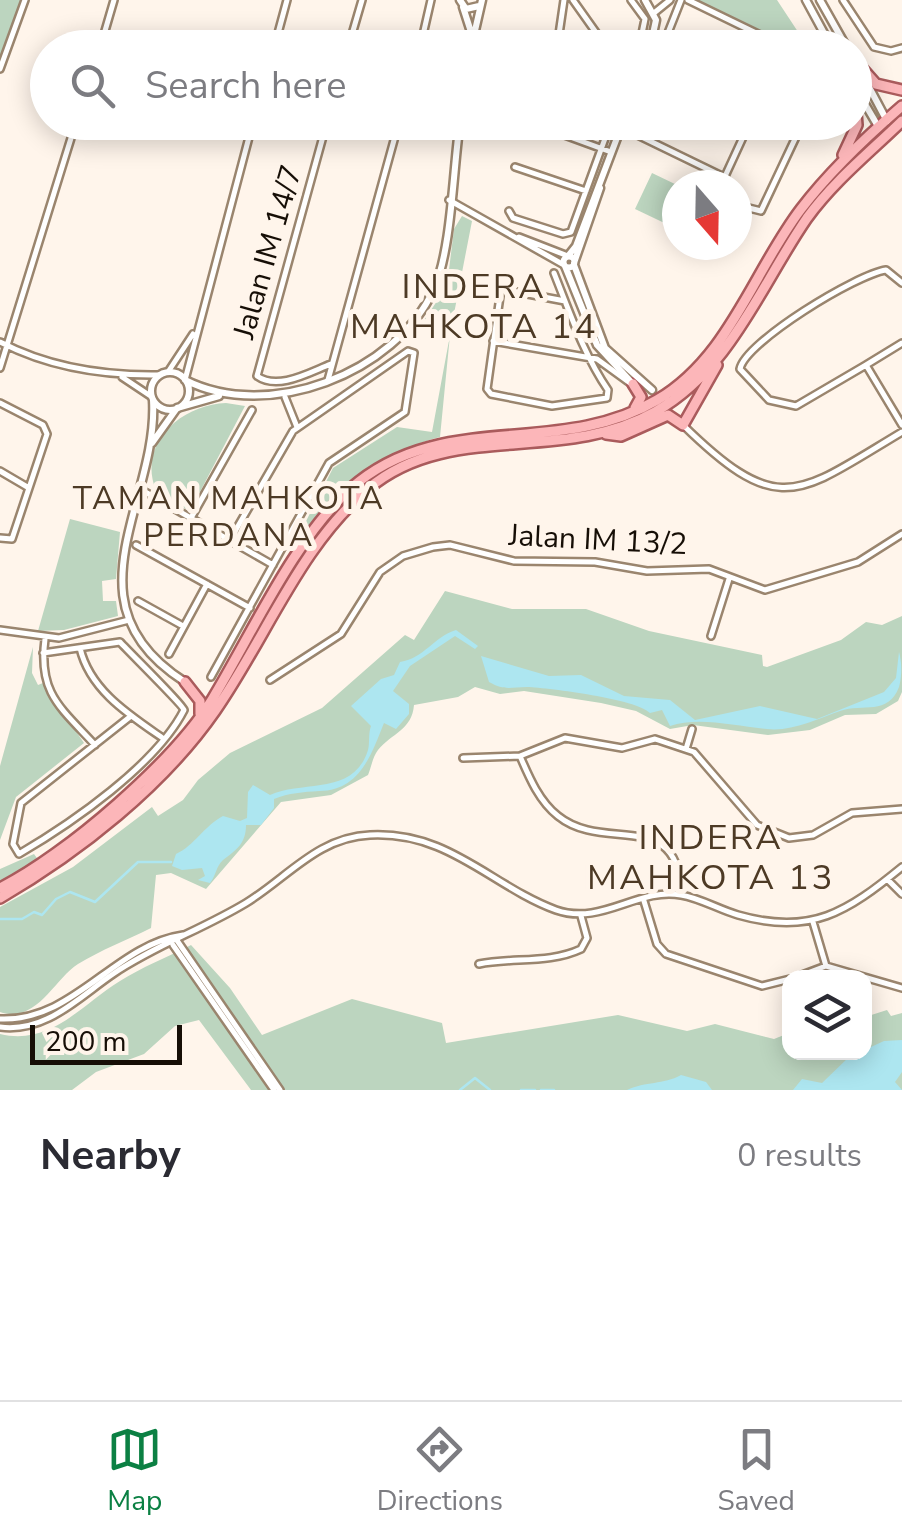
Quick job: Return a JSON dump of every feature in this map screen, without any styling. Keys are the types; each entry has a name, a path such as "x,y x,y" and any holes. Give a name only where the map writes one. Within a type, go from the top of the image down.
{"main road":[{"path":"872,80 902,90"},
{"path":"872,134 902,106"},
{"path":"604,434 621,436 668,415 683,425 807,219 854,163 902,121"},
{"path":"838,166 849,140"},
{"path":"0,888 40,865 172,750 222,682 310,536 335,504 368,475 428,444 560,433 611,422 654,402 719,342 774,248 838,166 865,140"},
{"path":"0,898 40,874 90,834 198,734 319,544 371,485 410,461 450,450 575,441 604,434 655,412 723,354"},
{"path":"611,422 639,404 641,393 634,384"},
{"path":"652,390 677,384"},
{"path":"185,682 206,691 222,682"},
{"path":"185,682 200,701 197,720"}],"street":[{"path":"0,69 25,0"},
{"path":"105,30 114,0"},
{"path":"279,30 288,0"},
{"path":"353,30 362,0"},
{"path":"559,30 564,0"},
{"path":"572,0 594,30"},
{"path":"631,0 645,19 644,30"},
{"path":"645,0 654,13 655,30"},
{"path":"654,13 670,0"},
{"path":"669,30 684,0 749,30"},
{"path":"806,0 822,30"},
{"path":"820,0 837,30"},
{"path":"844,0 862,30"},
{"path":"460,2 472,10 481,1"},
{"path":"475,30 481,1"},
{"path":"425,30 432,2"},
{"path":"460,2 468,30"},
{"path":"872,45 886,51 902,48"},
{"path":"872,99 885,138"},
{"path":"872,109 894,130"},
{"path":"0,368 71,140"},
{"path":"150,443 188,394 185,380 196,326 248,140"},
{"name":"Jalan IM 14/7","path":"322,140 257,376 264,381 286,380 331,364"},
{"path":"328,381 394,140"},
{"path":"120,376 166,409 225,396 285,397 328,381 386,344 429,299 440,269 457,140"},
{"path":"579,140 612,152"},
{"path":"510,211 514,218 563,234 572,228 604,140"},
{"path":"616,140 569,263 596,345 634,384"},
{"path":"648,140 710,170"},
{"path":"727,170 742,140"},
{"path":"752,209 761,211 795,140"},
{"path":"515,167 586,192"},
{"path":"448,200 569,263 605,348 652,390"},
{"path":"902,282 883,270 840,290 754,350 741,362 740,372 769,400 796,406 902,343"},
{"path":"554,273 590,360 608,390 604,401 552,406 491,394 487,389 501,289 565,301"},
{"path":"185,682 152,656 129,620 124,554 150,443 152,384 196,326"},
{"path":"494,341 602,361 634,384"},
{"path":"0,342 42,362 120,376 164,373 225,396"},
{"path":"590,360 596,345"},
{"path":"211,677 329,464 407,407 413,352 298,428 230,540"},
{"path":"866,365 902,424"},
{"path":"285,397 298,428"},
{"path":"0,402 47,431 12,539 0,538"},
{"path":"190,518 252,410"},
{"path":"683,425 740,476 779,489 830,477 902,432"},
{"path":"0,471 30,488"},
{"path":"138,488 274,564"},
{"name":"Jalan IM 13/2","path":"270,680 341,634 380,572 402,556 433,546 450,545 514,562 595,562 648,571 708,570 755,590 777,588 858,562 902,534"},
{"path":"136,545 250,608"},
{"path":"711,636 729,579"},
{"path":"168,654 207,584"},
{"path":"138,601 184,626"},
{"path":"0,630 45,638 83,634 129,620"},
{"path":"45,638 41,671 58,704 94,745"},
{"path":"43,653 116,641 124,644 146,674 182,702 184,710 164,739 54,834 20,854 14,844 20,804 131,716"},
{"path":"80,648 98,684 131,716 164,739"},
{"path":"686,749 692,729"},
{"path":"462,758 520,756 568,738 622,748 651,738 700,756 757,826 789,838 812,836 852,813 902,809"},
{"path":"520,756 536,790 557,816 587,831 648,838 668,848 680,869 682,895"},
{"path":"0,1027 46,1019 80,1000 121,969 246,902 320,848 364,835 408,839 440,849 550,907 580,916 682,895 770,922 812,922 843,910 902,866"},
{"path":"887,879 902,894"},
{"path":"644,901 657,944 666,954 762,986 782,981"},
{"path":"479,964 515,957 552,959 581,950 587,938 580,916"},
{"path":"812,922 826,966"},
{"path":"0,1019 18,1019 61,1005 107,970 174,940"},
{"path":"174,940 277,1090"},
{"path":"815,970 826,966 902,988"}],"green space":[{"path":"0,0 22,0 0,60"},
{"path":"688,0 777,0 797,30 751,30"},
{"path":"652,173 662,178 662,222 635,209"},
{"path":"462,216 472,221 452,324 425,319 447,286 454,229"},
{"path":"450,335 440,437 381,463 350,487 307,534 301,531 333,468 397,427 432,432"},
{"path":"209,405 245,406 192,507 186,509 156,491 152,474 158,443 179,419"},
{"path":"70,519 120,532 116,579 102,581 103,601 116,601 118,616 64,630 38,631"},
{"path":"445,591 512,609 586,609 649,631 762,655 763,666 767,667 841,640 866,622 882,625 902,616 902,692 898,701 876,714 845,715 810,730 768,735 693,725 670,729 636,711 524,691 500,694 475,687 458,697 414,705 410,720 376,753 368,775 331,795 281,802 206,889 171,873 156,875 151,928 78,964 35,1006 13,1014 0,1012 0,907 73,867 152,807 158,816 183,800 198,780 230,753 322,708 405,635 414,640"},
{"path":"33,647 32,673 38,685 43,683 84,743 16,797 0,840 0,766"},
{"path":"34,854 39,861 0,884 0,869"},
{"path":"191,945 230,988 262,1035 352,999 442,1023 446,1043 618,1015 687,1031 715,1024 774,1039 782,1036 782,1060 872,1060 872,1015 887,1010 891,1016 902,1013 902,1090 251,1090 199,1020 175,1026 144,1054 96,1072 72,1090 0,1090 0,1034 18,1036 50,1029 128,976"}],"water":[{"path":"456,630 478,646 475,649 455,636 410,666 393,691 409,704 409,714 396,729 384,723 369,758 345,785 274,799 274,808 261,825 246,825 242,842 221,862 210,883 198,880 205,876 202,868 182,870 172,866 176,854 216,820 223,816 240,821 247,818 248,792 253,785 270,795 326,784 351,774 368,750 371,726 351,706 381,679 394,675 400,662"},
{"path":"899,652 900,683 888,702 840,711 804,724 785,729 705,722 670,726 662,710 650,713 629,703 573,692 499,687 489,682 481,656 549,676 581,675 624,696 670,700 695,720 760,706 817,719 884,692 896,678"},
{"path":"902,1040 902,1072 895,1082 902,1090 793,1090 802,1079 822,1083 846,1060 872,1060 872,1046"},
{"path":"681,1075 706,1082 712,1090 627,1090 668,1080"}],"waterway":[{"path":"0,919 22,919 34,912 42,915 56,899 70,892 95,902 138,862 171,862"},
{"path":"460,1090 475,1078 490,1090"},
{"path":"521,1090 535,1090"},
{"path":"541,1090 554,1090"}],"district":[{"name":"INDERA MAHKOTA 14","path":"474,306"},
{"name":"TAMAN MAHKOTA PERDANA","path":"229,516"},
{"name":"INDERA MAHKOTA 13","path":"711,857"}]}
